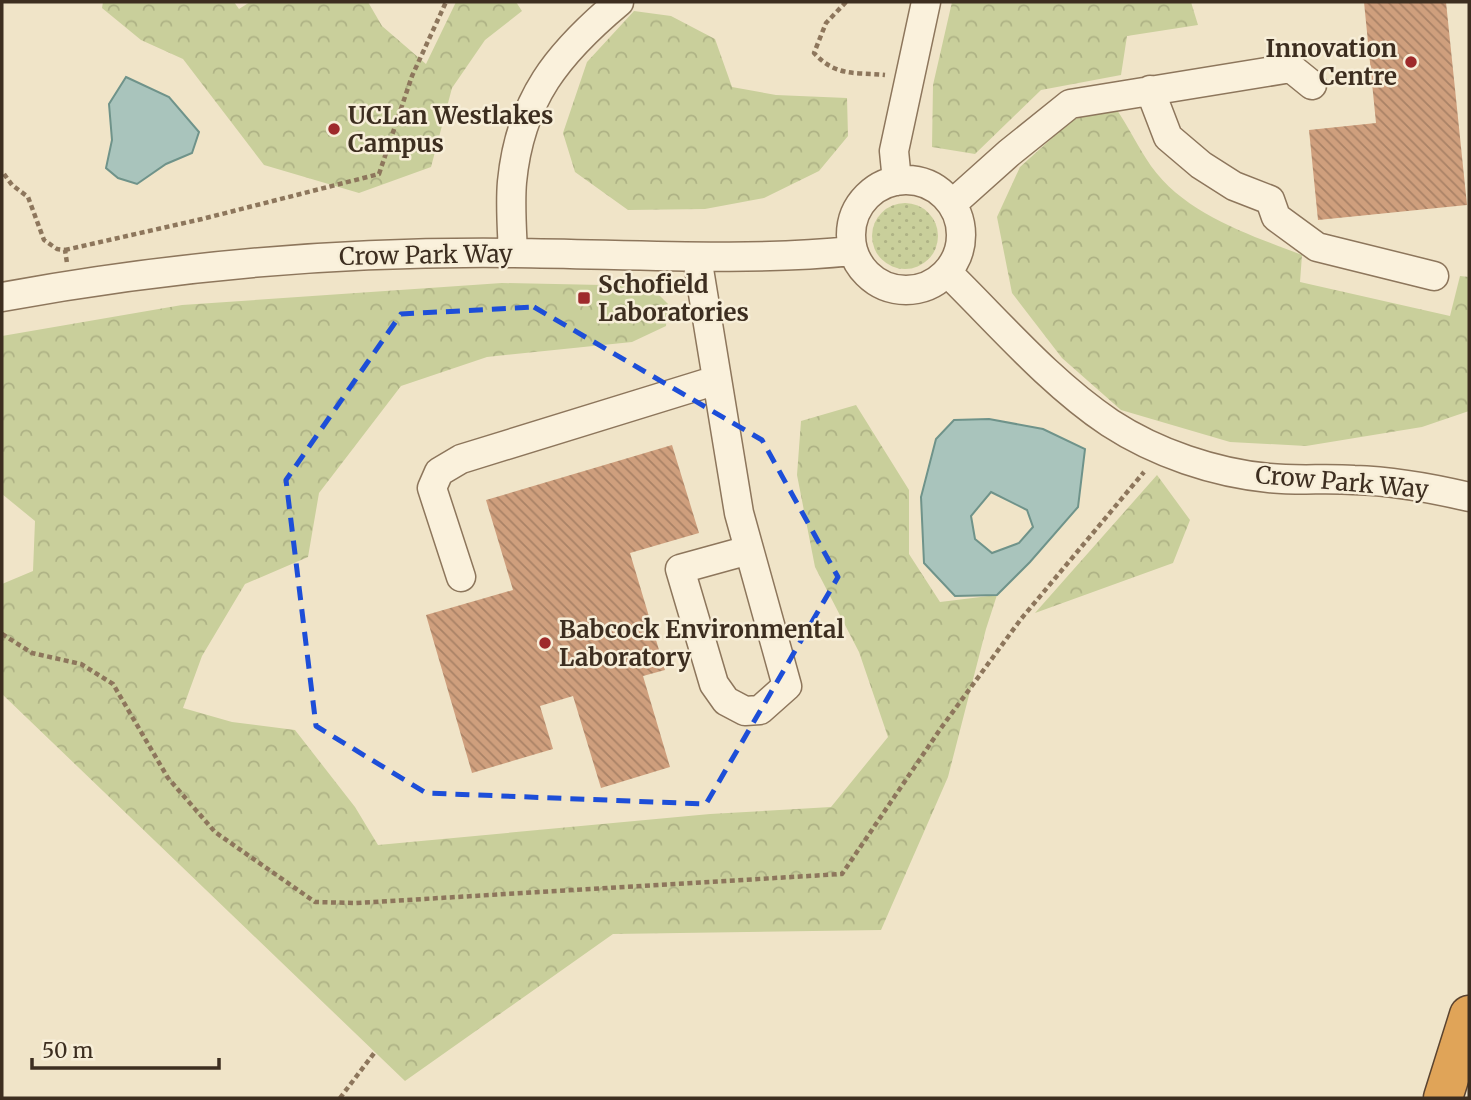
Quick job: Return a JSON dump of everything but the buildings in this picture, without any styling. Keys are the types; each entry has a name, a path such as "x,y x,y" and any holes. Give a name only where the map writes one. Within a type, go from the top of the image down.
{"highway":[{"path":"1443,1098 1469,1016"}],"street":[{"path":"513,253 512,182 527,114 543,81 569,48 619,2"},
{"path":"897,181 894,151 926,2"},
{"path":"952,204 1070,104 1291,68 1312,85"},
{"path":"1150,90 1168,137 1201,165 1234,186 1270,200 1276,217 1317,247 1434,276"},
{"path":"897,181 919,182 939,191 952,204 960,223 961,240 956,257 947,272 919,289 902,290 886,286 872,278 860,266 853,251 851,228 859,206 875,189 897,181"},
{"name":"Crow Park Way","path":"2,297 71,284 333,256 513,253 795,257 853,251"},
{"path":"697,257 739,513 787,686 760,710 745,711 726,701 714,684 680,569 749,550"},
{"name":"Crow Park Way","path":"947,272 1070,393 1111,424 1163,449 1192,461 1235,473 1271,479 1356,480 1419,485 1469,497"},
{"path":"461,577 432,488 439,472 461,459 717,380"}],"path":[{"path":"4,174 12,185 28,197 44,240 57,249 65,250 379,174 412,76 446,2"},
{"path":"846,2 826,23 814,53 835,71 910,78"},
{"path":"65,250 71,284"},
{"path":"2,634 32,653 81,664 113,684 168,778 215,832 314,902 356,903 842,874 941,728 1021,619 1163,449"},
{"path":"340,1098 375,1052"}],"highlighted area":[{"path":"534,307 762,440 838,577 706,804 426,793 316,726 286,480 401,314"}],"green space":[{"path":"103,2 234,2 239,9 250,2 368,2 382,26 426,64 456,2 516,2 522,11 485,40 452,88 431,167 359,193 264,165 183,59 141,40 102,8"},
{"path":"952,2 1191,2 1198,25 1127,36 1121,75 1041,90 975,154 932,147 933,85"},
{"path":"634,11 671,16 715,39 732,87 776,95 847,98 848,136 819,171 764,198 705,209 628,210 575,172 563,133 587,62"},
{"path":"1115,107 1151,166 1165,183 1182,197 1200,210 1240,231 1302,255 1300,282 1450,316 1460,276 1469,277 1469,411 1422,427 1306,446 1230,442 1121,410 1062,358 1012,293 997,217 1020,167 1072,120"},
{"path":"905,203 918,206 928,213 935,223 938,236 935,249 928,259 918,266 905,269 892,266 882,259 875,249 872,236 875,223 882,213 892,206"},
{"path":"502,283 650,286 668,304 666,326 632,342 487,357 401,386 319,493 308,557 245,584 202,656 183,708 232,722 295,730 355,807 378,845 710,814 831,807 888,737 859,652 815,567 797,475 801,421 856,405 909,490 909,554 940,602 997,595 948,777 881,930 613,934 405,1081 2,694 2,584 33,571 35,521 2,494 2,336 182,305"},
{"path":"1157,475 1190,520 1173,563 1035,613"}],"water":[{"path":"126,77 169,97 199,132 192,153 166,164 137,184 118,178 106,168 112,140 109,104"},
{"path":"989,419 1043,429 1085,449 1078,507 997,595 955,596 924,563 921,497 936,439 954,420","holes":["991,492 1027,510 1033,527 1019,543 992,553 975,539 971,516"]}],"place":[{"name":"Innovation Centre","path":"1411,62"},
{"name":"UCLan Westlakes Campus","path":"334,129"},
{"name":"Schofield Laboratories","path":"584,298"},
{"name":"Babcock Environmental Laboratory","path":"545,643"}]}
